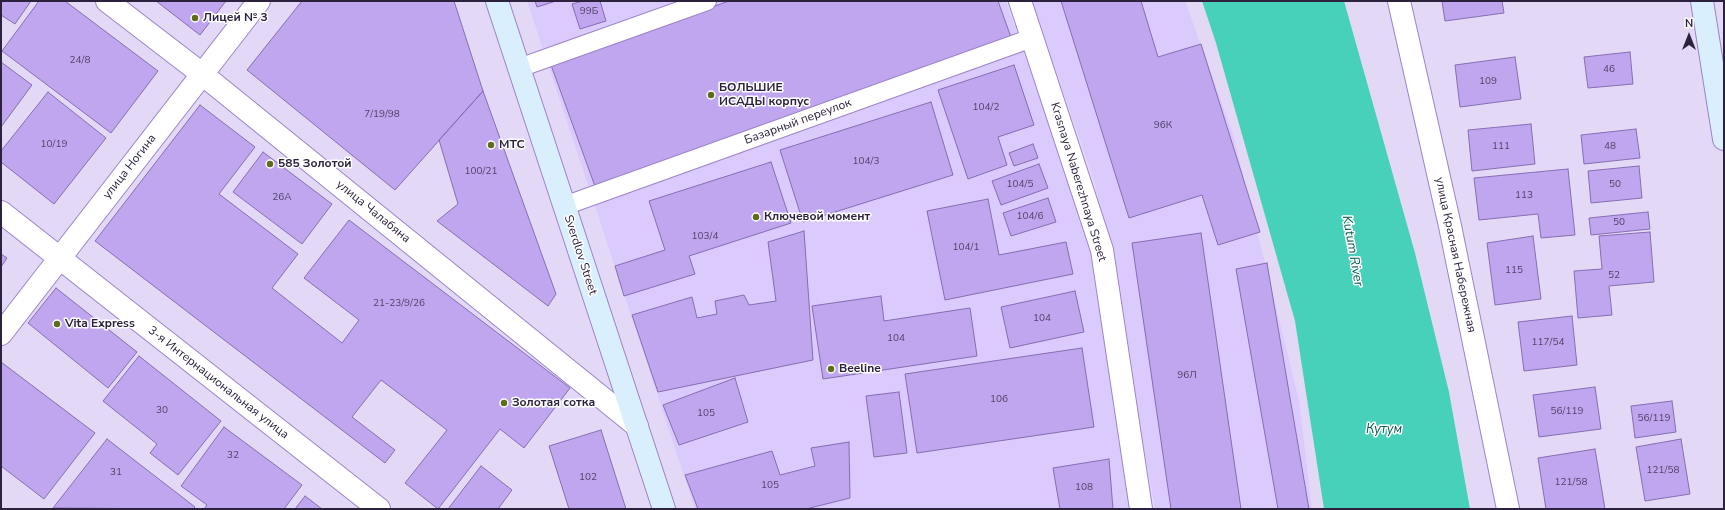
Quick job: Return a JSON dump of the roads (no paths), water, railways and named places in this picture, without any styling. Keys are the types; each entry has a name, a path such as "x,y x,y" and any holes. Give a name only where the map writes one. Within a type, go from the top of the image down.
{"main road":[{"name":"Sverdlov Street","path":"497,1 664,509"},
{"path":"1702,1 1724,139"}],"street":[{"name":"улица Чалабяна","path":"107,1 202,74 637,426"},
{"name":"улица Ногина","path":"1,334 259,1"},
{"path":"519,68 707,1"},
{"name":"Krasnaya Naberezhnaya Street","path":"1020,1 1102,250 1141,509"},
{"name":"улица Красная Набережная","path":"1399,1 1450,226 1508,509"},
{"name":"Базарный переулок","path":"564,206 1032,38"},
{"name":"3-я Интернациональная улица","path":"1,212 379,509"}],"water":[{"name":"Кутум","path":"1202,1 1344,1 1415,253 1449,392 1470,509 1324,509 1295,321 1216,43"}],"place":[{"name":"Лицей № 3","path":"195,18"},
{"name":"БОЛЬШИЕ ИСАДЫ корпус","path":"711,95"},
{"name":"МТС","path":"491,145"},
{"name":"585 Золотой","path":"270,164"},
{"name":"Ключевой момент","path":"756,217"},
{"name":"Vita Express","path":"57,324"},
{"name":"Beeline","path":"831,369"},
{"name":"Золотая сотка","path":"504,403"}],"water label":[{"name":"Kutum River","path":"1352,251"}]}
